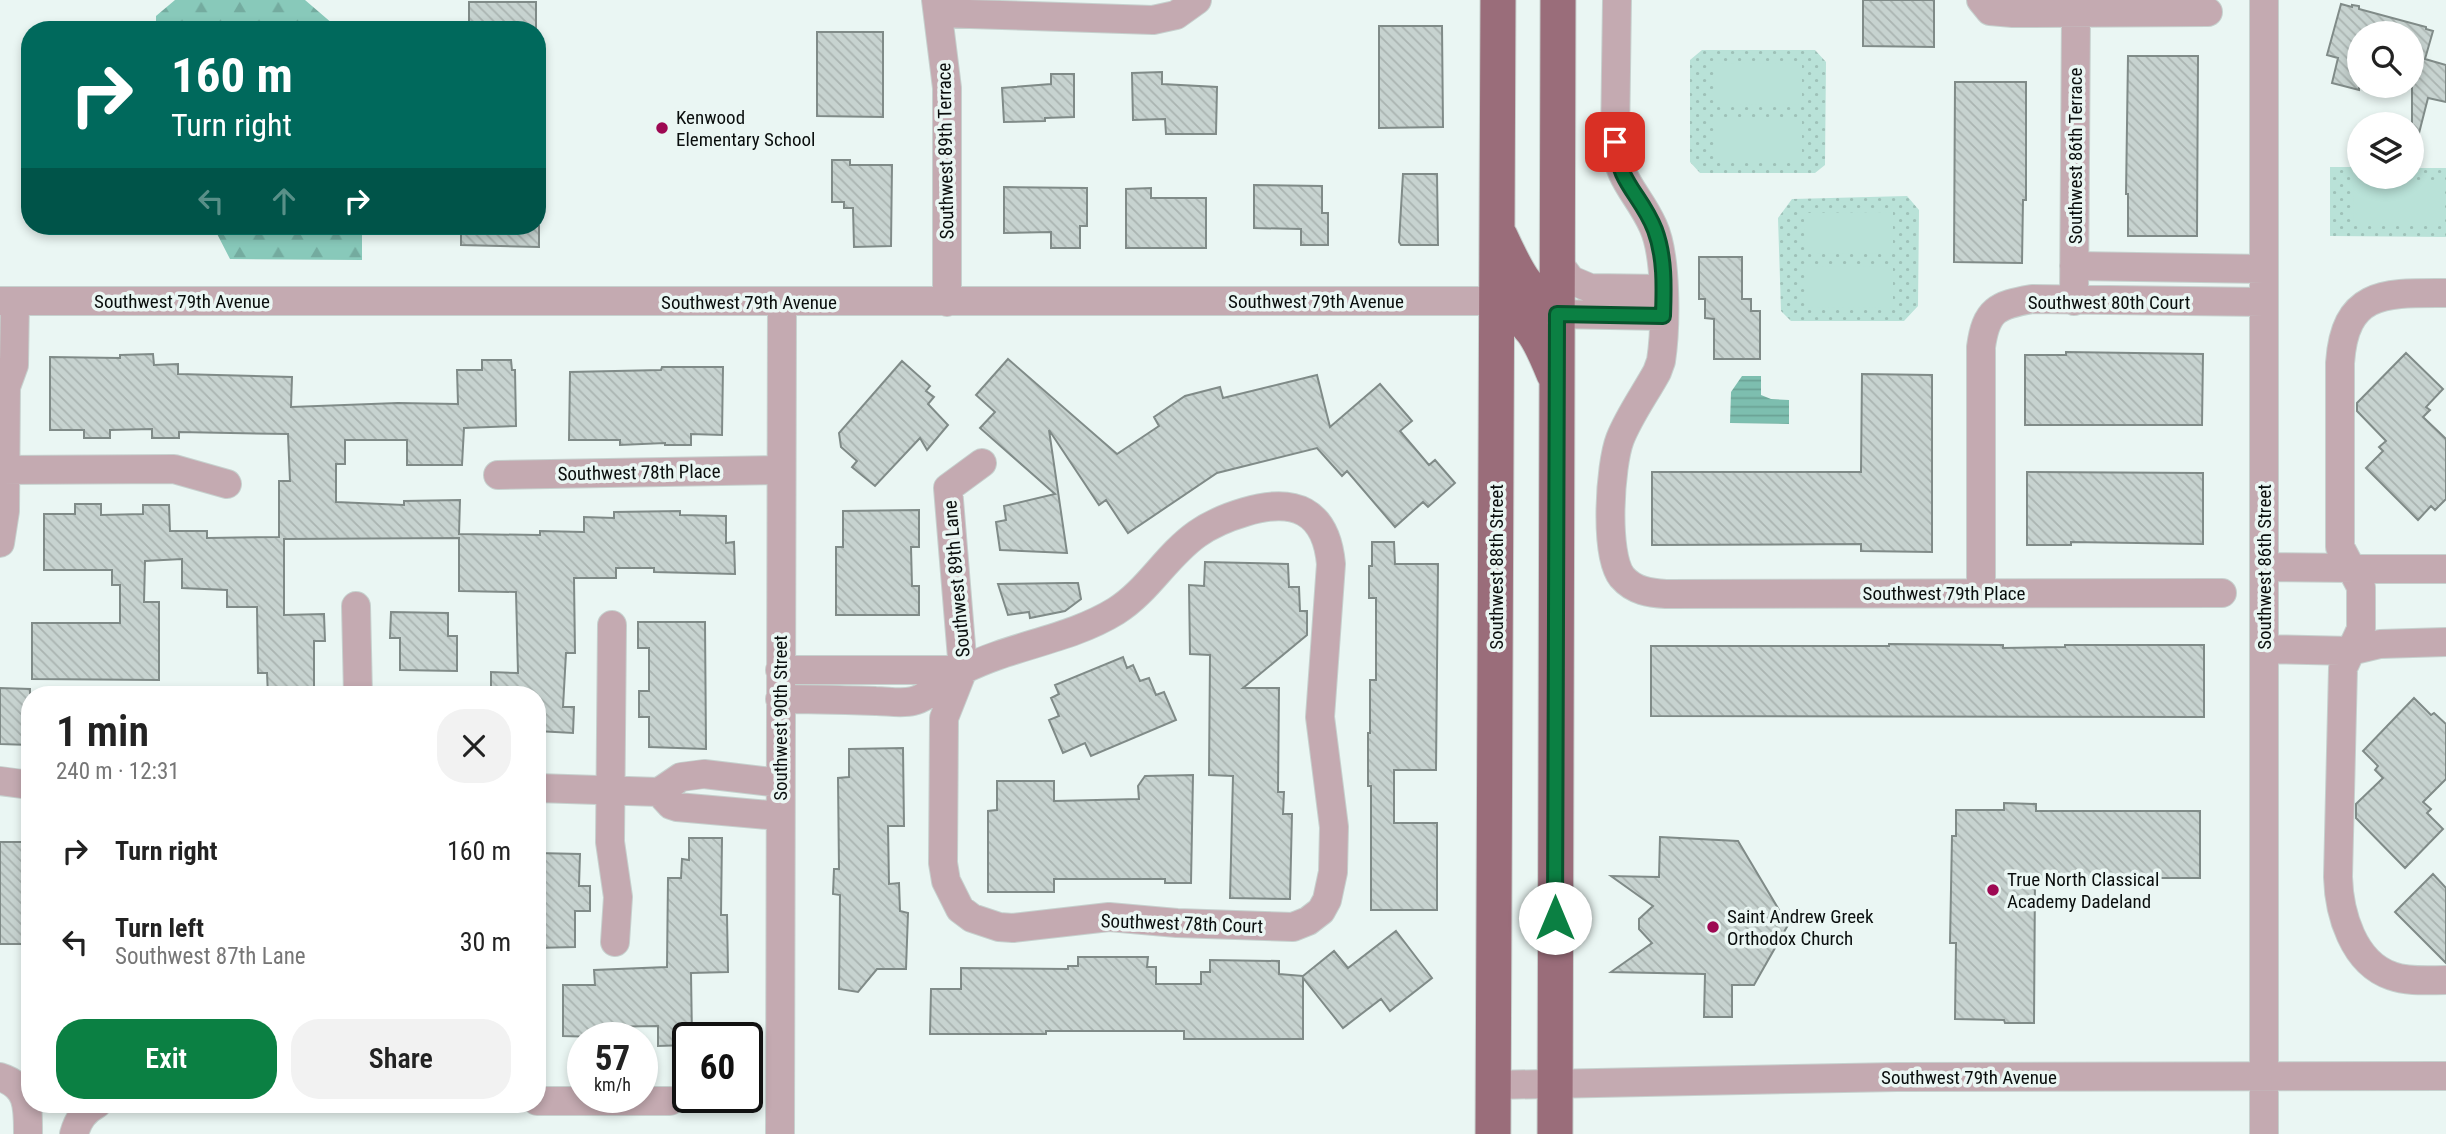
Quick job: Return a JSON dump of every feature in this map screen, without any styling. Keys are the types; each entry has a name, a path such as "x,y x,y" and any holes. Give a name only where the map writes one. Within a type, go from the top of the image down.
{"main road":[{"name":"Southwest 88th Street","path":"1493,1134 1498,0"},
{"path":"1555,1134 1558,0"},
{"path":"1497,229 1516,271 1533,295 1557,314"},
{"path":"1497,301 1522,317 1540,341 1557,380"}],"street":[{"name":"Southwest 79th Place","path":"1617,0 1617,163 1623,178 1655,230 1661,250 1663,302 1663,349 1657,372 1621,437 1613,472 1611,536 1614,557 1621,575 1640,590 1667,594 2222,593"},
{"path":"1981,0 1986,9 1994,12 2208,12"},
{"name":"Southwest 86th Street","path":"2264,0 2264,1134"},
{"path":"937,6 1153,20 1176,15 1196,1"},
{"name":"Southwest 89th Terrace","path":"937,6 947,88 947,302"},
{"name":"Southwest 86th Terrace","path":"2074,301 2076,12"},
{"path":"1556,260 1572,279 1590,288 1663,302"},
{"name":"Southwest 80th Court","path":"2074,266 2264,269"},
{"path":"2446,293 2406,294 2373,299 2359,310 2345,331 2340,363 2340,543 2361,587 2361,629 2343,668 2337,877 2343,912 2353,940 2362,954 2383,972 2401,978 2446,980"},
{"name":"Southwest 80th Court","path":"1981,592 1981,347 1988,319 2002,306 2032,299 2264,302"},
{"path":"0,543 5,511 3,379 14,365 8,301"},
{"name":"Southwest 79th Avenue","path":"8,301 1497,301"},
{"name":"Southwest 90th Street","path":"780,1134 782,302"},
{"path":"1557,314 1663,302"},
{"name":"Southwest 89th Lane","path":"960,909 946,881 943,863 944,718 963,670 948,488 982,463"},
{"path":"3,470 174,469 226,484"},
{"name":"Southwest 78th Place","path":"498,475 780,470"},
{"name":"Southwest 78th Court","path":"960,909 984,924 1013,928 1109,917 1177,923 1293,927 1308,922 1321,911 1331,886 1334,857 1334,827 1320,717 1329,609 1330,554 1325,535 1312,517 1289,506 1276,505 1234,516 1197,534 1181,547 1139,594 1100,620 1085,628 963,670"},
{"path":"2265,567 2446,569"},
{"path":"356,606 358,686"},
{"path":"612,625 610,842 618,897 615,942"},
{"path":"2264,649 2351,651 2380,644 2446,642"},
{"name":"Southwest 89th Lane","path":"780,670 963,670"},
{"name":"Southwest 89th Lane","path":"780,699 914,701 963,670"},
{"path":"546,788 659,792 681,777 704,774 780,783"},
{"path":"0,781 21,784"},
{"path":"659,792 671,806 780,816"},
{"name":"Southwest 79th Avenue","path":"1493,1085 1897,1077 2446,1076"},
{"path":"0,1077 14,1083 21,1092"},
{"path":"546,1101 670,1101"},
{"path":"27,1113 28,1134"},
{"path":"74,1134 84,1113"}],"green space":[{"path":"175,0 305,0 330,21 156,21 156,16"},
{"path":"218,235 362,235 362,260 230,259"}],"shaded area":[{"path":"1702,50 1815,50 1826,62 1825,165 1815,173 1700,173 1690,162 1690,60"},
{"path":"1802,63 1802,104 1714,105 1714,64"},
{"path":"1714,119 1802,119 1802,160 1714,160"},
{"path":"2330,167 2347,167 2347,189 2424,189 2424,168 2446,168 2446,237 2330,236"},
{"path":"2424,182 2442,182 2442,223 2353,223 2354,189 2424,189"},
{"path":"1907,196 1919,210 1918,306 1904,321 1791,321 1781,311 1778,218 1792,199"},
{"path":"1893,212 1893,253 1805,254 1804,213"},
{"path":"1893,266 1893,307 1805,308 1805,267"},
{"path":"1742,376 1761,376 1761,395 1771,399 1789,400 1789,424 1730,423 1731,392"}],"building":[{"path":"1863,0 1934,0 1934,47 1863,46"},
{"path":"469,2 536,2 536,21 469,21"},
{"path":"2341,4 2359,6 2359,9 2404,21 2347,21 2347,87 2332,83 2338,58 2327,55"},
{"path":"1379,26 1442,26 1443,127 1379,128"},
{"path":"2424,26 2433,31 2425,59 2446,65 2446,102 2428,98 2424,114 2412,112 2412,98 2424,98"},
{"path":"817,32 883,32 883,117 817,116"},
{"path":"2128,56 2198,56 2197,236 2128,236"},
{"path":"1162,72 1162,84 1217,87 1216,134 1166,134 1165,119 1133,120 1132,73"},
{"path":"1051,74 1074,74 1074,117 1004,122 1002,88 1051,84"},
{"path":"1955,82 2026,82 2026,200 2023,200 2022,263 1954,262"},
{"path":"832,160 850,160 850,165 892,165 891,246 854,247 853,208 844,208 844,202 832,202"},
{"path":"1403,174 1437,174 1438,245 1401,245 1399,242"},
{"path":"1254,185 1322,186 1322,213 1328,213 1328,245 1301,245 1301,229 1254,228"},
{"path":"1004,187 1087,188 1087,226 1080,226 1080,248 1051,248 1051,232 1004,233"},
{"path":"1151,188 1151,198 1206,198 1206,248 1126,248 1126,189"},
{"path":"461,235 539,235 539,247 461,245"},
{"path":"1699,257 1742,257 1742,299 1751,299 1751,311 1760,311 1760,359 1714,359 1714,319 1705,318 1705,299 1699,299"},
{"path":"2066,352 2203,354 2202,425 2025,425 2025,355 2066,355"},
{"path":"2406,353 2443,389 2426,407 2430,410 2423,417 2446,439 2446,499 2435,510 2431,506 2418,520 2366,468 2383,451 2379,447 2386,441 2357,411 2357,403"},
{"path":"153,354 154,365 178,364 178,374 292,377 291,407 458,404 457,370 482,370 482,360 511,360 512,370 515,370 516,426 464,428 462,465 407,465 407,440 345,440 345,464 336,464 336,502 404,505 404,501 460,500 459,534 540,535 540,531 584,532 584,517 614,518 614,512 680,511 680,515 726,516 726,543 734,542 735,574 616,568 616,578 574,578 575,653 566,653 563,707 574,707 573,733 546,732 546,686 491,686 491,672 518,673 516,592 459,591 459,538 284,539 284,615 324,614 325,641 314,641 314,686 268,686 267,673 258,673 257,607 227,607 227,590 182,588 182,559 145,561 144,602 159,602 159,680 32,679 32,623 120,623 120,585 112,585 112,570 44,570 44,514 75,514 75,504 101,504 101,515 143,514 143,505 169,505 170,531 207,531 207,538 279,537 279,481 290,481 288,434 179,432 179,438 152,438 152,429 110,430 110,438 84,438 84,430 50,430 50,357 120,358 120,355"},
{"path":"1008,359 1117,454 1159,426 1154,417 1185,396 1220,387 1223,398 1317,375 1330,427 1380,384 1412,421 1400,431 1429,465 1435,460 1455,483 1428,507 1423,502 1395,527 1347,471 1342,476 1317,448 1217,473 1128,533 1106,500 1099,505 1049,430 1067,553 1000,550 996,522 1006,520 1004,506 1055,494 980,428 995,412 976,395"},
{"path":"902,361 930,386 926,391 934,397 928,404 948,425 927,450 920,438 875,486 852,467 857,461 841,447 839,433"},
{"path":"662,367 723,367 722,435 691,434 691,445 620,445 620,440 569,440 570,372 661,370"},
{"path":"1862,374 1932,375 1932,552 1861,551 1861,544 1652,545 1652,472 1861,472"},
{"path":"2027,472 2203,473 2203,544 2071,542 2071,545 2027,545"},
{"path":"919,510 919,547 911,547 912,586 919,586 919,615 836,615 836,547 843,547 843,511"},
{"path":"1372,542 1394,542 1395,564 1438,564 1436,770 1394,770 1394,823 1437,823 1437,910 1371,910 1371,786 1368,786 1368,733 1370,680 1376,680 1376,598 1369,598"},
{"path":"1205,562 1288,564 1289,587 1299,587 1300,611 1307,611 1307,635 1243,688 1279,688 1278,792 1284,792 1283,814 1292,814 1290,899 1230,898 1233,776 1209,775 1210,655 1190,654 1189,585 1204,586"},
{"path":"1078,583 1081,599 1065,611 1030,618 1029,612 1008,615 998,584"},
{"path":"391,612 448,613 448,636 457,636 457,671 400,670 400,638 390,638"},
{"path":"638,622 705,622 706,749 649,747 649,717 639,717 639,691 649,691 649,648 638,648"},
{"path":"2003,645 2003,648 2204,645 2204,717 1651,716 1651,646"},
{"path":"1123,657 1127,668 1133,665 1140,681 1149,678 1156,695 1164,692 1176,720 1091,756 1085,743 1063,753 1049,720 1059,716 1051,698 1059,694 1055,685"},
{"path":"0,688 21,689 21,745 0,744"},
{"path":"2414,698 2431,715 2434,713 2446,724 2446,779 2423,802 2431,809 2427,813 2443,829 2405,868 2356,818 2356,804 2383,778 2375,770 2378,766 2363,751"},
{"path":"903,748 904,826 888,826 889,884 899,883 900,911 908,913 906,969 877,969 858,992 839,989 840,895 833,894 834,869 839,869 838,778 849,777 849,749"},
{"path":"1193,775 1191,883 1165,883 1165,879 1054,879 1054,892 988,892 988,811 997,810 997,781 1054,781 1054,801 1139,799 1138,786 1145,776"},
{"name":"True North Classical Academy Dadeland","path":"2004,803 2036,804 2036,811 2200,811 2200,878 2035,878 2034,1023 1955,1019 1956,943 1950,943 1952,836 1956,836 1956,810 2004,810"},
{"name":"Saint Andrew Greek Orthodox Church","path":"1660,837 1738,841 1788,925 1754,985 1732,985 1732,1017 1704,1017 1705,974 1611,972 1652,943 1639,929 1639,919 1653,906 1611,876 1659,877"},
{"path":"689,838 722,838 721,915 727,915 728,972 691,973 692,1022 672,1022 672,1046 658,1046 658,1022 567,1022 567,1036 563,1036 563,985 595,985 594,970 667,967 668,878 681,878 682,859 689,860"},
{"path":"0,842 21,842 21,944 0,944"},
{"path":"546,853 580,854 579,886 590,886 590,911 575,911 575,947 546,948"},
{"path":"2433,874 2446,888 2446,963 2395,912"},
{"path":"1396,931 1432,978 1390,1011 1381,999 1343,1028 1303,978 1303,1039 1184,1039 1184,1031 930,1034 931,989 961,989 961,968 1068,969 1068,966 1078,966 1078,957 1148,957 1147,967 1156,967 1156,984 1201,984 1201,972 1210,972 1210,960 1279,961 1279,974 1303,976 1334,951 1348,968"}],"place":[{"name":"Kenwood Elementary School","path":"662,128"},
{"name":"True North Classical Academy Dadeland","path":"1993,890"},
{"name":"Saint Andrew Greek Orthodox Church","path":"1713,927"}],"route":[{"path":"1555,918 1557,314 1663,316 1661,250 1651,221 1620,171 1615,142"}]}
